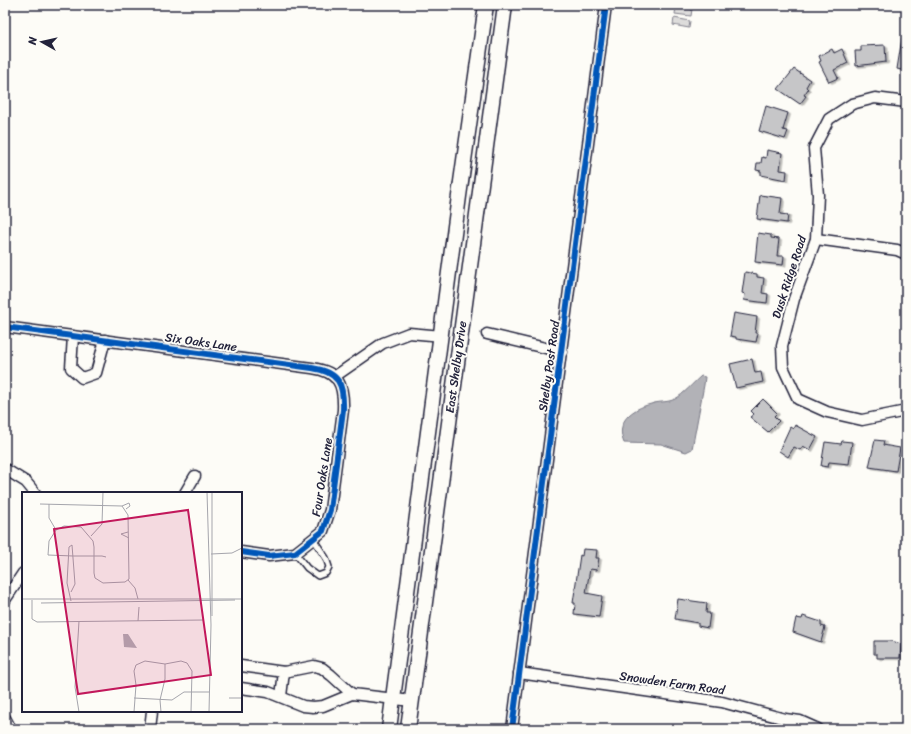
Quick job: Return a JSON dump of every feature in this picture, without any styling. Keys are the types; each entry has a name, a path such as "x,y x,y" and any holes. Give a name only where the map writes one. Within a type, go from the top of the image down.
{"main road":[{"name":"East Shelby Drive","path":"389,729 442,336 459,196 486,5"},
{"name":"East Shelby Drive","path":"408,729 505,5"}],"street":[{"name":"Shelby Post Road","path":"512,729 606,5"},
{"name":"Dusk Ridge Road","path":"906,102 875,98 852,104 829,119 814,148 818,195 816,239 794,299 782,346 783,367 798,398 827,412 862,420 906,411"},
{"path":"816,239 897,250 906,254"},
{"name":"Six Oaks Lane","path":"5,327 320,369 327,371 334,377"},
{"path":"334,377 383,343 390,340 409,333 442,336"},
{"path":"486,334 562,352"},
{"path":"73,336 71,368 82,378 96,373 105,340"},
{"name":"Four Oaks Lane","path":"242,552 268,556 295,553 314,540 323,531 330,510 344,394 334,377"},
{"path":"5,470 26,482 34,492"},
{"path":"186,492 195,476"},
{"path":"5,600 22,575"},
{"path":"242,666 284,672 306,666 322,668 352,694"},
{"path":"281,696 284,672"},
{"name":"Snowden Farm Road","path":"519,673 722,702 785,719 800,721 818,729"},
{"path":"242,688 281,696 303,706 313,707 323,706 352,694 412,701"},
{"path":"150,729 152,712"}],"lane":[{"path":"295,553 307,568 318,576 326,573 329,567 326,558 314,540"}],"shaded area":[{"path":"676,7 692,9 691,16 675,14"},
{"path":"674,18 690,21 689,28 673,25"},
{"path":"701,376 705,377 692,449 686,452 661,444 624,443 622,436 623,423 631,413 644,406 675,399"}],"building":[{"path":"902,38 906,38 906,71 897,69"},
{"path":"885,45 886,62 856,66 855,51 861,51 861,46"},
{"path":"832,49 834,53 842,49 848,63 834,70 838,78 829,82 819,62 821,61 819,56"},
{"path":"794,69 810,80 806,87 808,89 804,95 806,96 800,104 778,89"},
{"path":"766,106 788,113 783,130 788,131 785,139 759,131"},
{"path":"767,150 782,153 780,170 787,171 786,180 761,175 761,171 756,170 757,163 761,163 762,157 766,158"},
{"path":"760,195 782,198 780,214 788,215 787,223 757,219"},
{"path":"758,233 771,235 771,238 779,239 777,256 784,256 783,265 755,262"},
{"path":"745,272 757,274 757,277 764,278 762,293 768,294 767,303 744,300 745,294 742,293"},
{"path":"734,313 757,317 755,333 758,333 756,342 736,339 736,337 730,336"},
{"path":"752,359 755,373 761,372 763,382 736,388 730,364"},
{"path":"763,399 777,413 774,416 779,421 768,432 750,417 754,414 751,411"},
{"path":"795,425 817,437 810,450 803,446 800,450 794,447 788,457 779,451 790,427 793,429"},
{"path":"875,440 884,441 883,445 900,448 896,471 869,467"},
{"path":"842,441 852,442 849,464 829,462 828,467 821,466 825,442 841,444"},
{"path":"583,549 597,550 596,558 599,558 597,570 590,569 586,593 602,596 599,617 574,614 575,603 573,603 580,555 582,556"},
{"path":"678,599 707,603 706,613 710,613 708,628 698,626 698,623 675,619"},
{"path":"803,616 821,622 821,626 825,627 821,642 793,632 796,618 802,619"},
{"path":"874,641 892,641 901,644 900,658 877,658 877,654 874,654"}],"cycle path":[{"path":"512,729 606,5"},
{"path":"5,327 312,368 334,376 341,386 343,410 330,510 323,531 295,553 269,556 242,552"}]}
